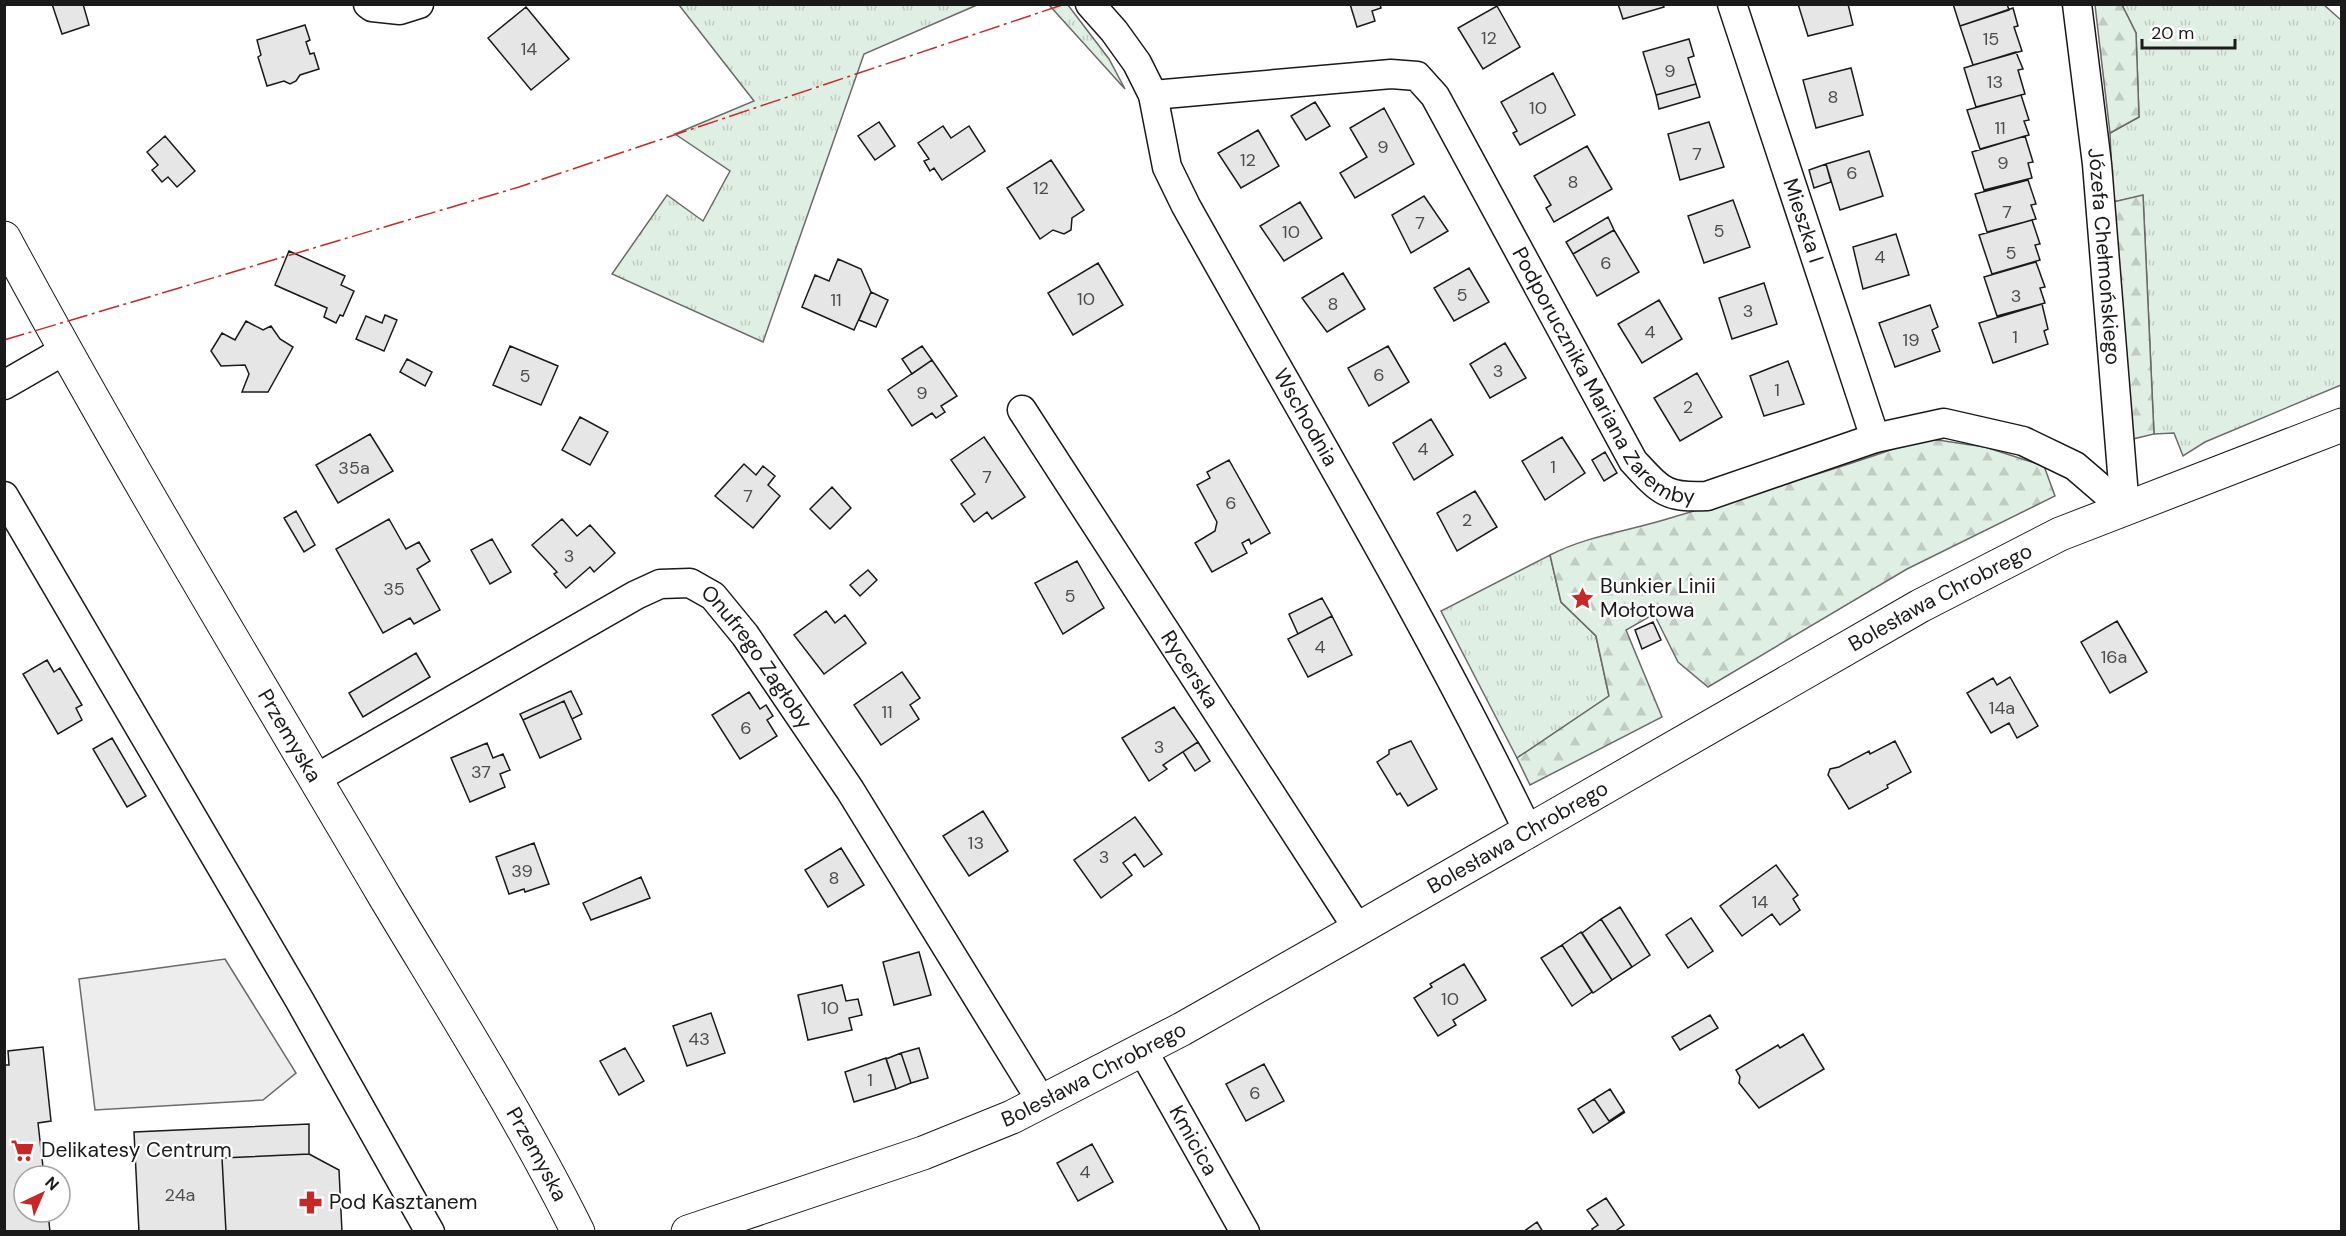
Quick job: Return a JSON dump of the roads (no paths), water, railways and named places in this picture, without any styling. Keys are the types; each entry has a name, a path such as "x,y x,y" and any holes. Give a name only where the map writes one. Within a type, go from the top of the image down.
{"street":[{"path":"368,4 372,7 400,10 419,4"},
{"name":"Wschodnia","path":"1090,4 1114,31 1137,63 1153,95 1167,167 1186,206 1428,638 1497,766 1529,833"},
{"name":"Mieszka I","path":"1732,4 1875,438"},
{"name":"Józefa Chełmońskiego","path":"2077,4 2097,164 2125,509"},
{"name":"Podporucznika Mariana Zaremby","path":"1153,95 1391,74 1417,76 1435,96 1634,461 1659,489 1680,497 1707,496 1875,438 1944,423 2023,441 2075,466 2125,509"},
{"name":"Przemyska","path":"4,238 64,350 512,1112 579,1232"},
{"path":"4,385 64,350"},
{"name":"Rycerska","path":"1022,410 1358,930"},
{"name":"Bolesława Chrobrego","path":"688,1232 923,1153 1042,1102 1358,930 1920,606 2060,534 2342,425"},
{"path":"4,496 300,1001 430,1232"},
{"name":"Onufrego Zagłoby","path":"315,778 636,595 660,584 690,583 713,596 745,635 830,760 1042,1102"},
{"name":"Kmicica","path":"1142,1049 1245,1232"}],"place":[{"name":"Bunkier Linii Mołotowa","path":"1582,598"},
{"name":"Delikatesy Centrum","path":"23,1150"},
{"name":"Pod Kasztanem","path":"311,1202"}]}
